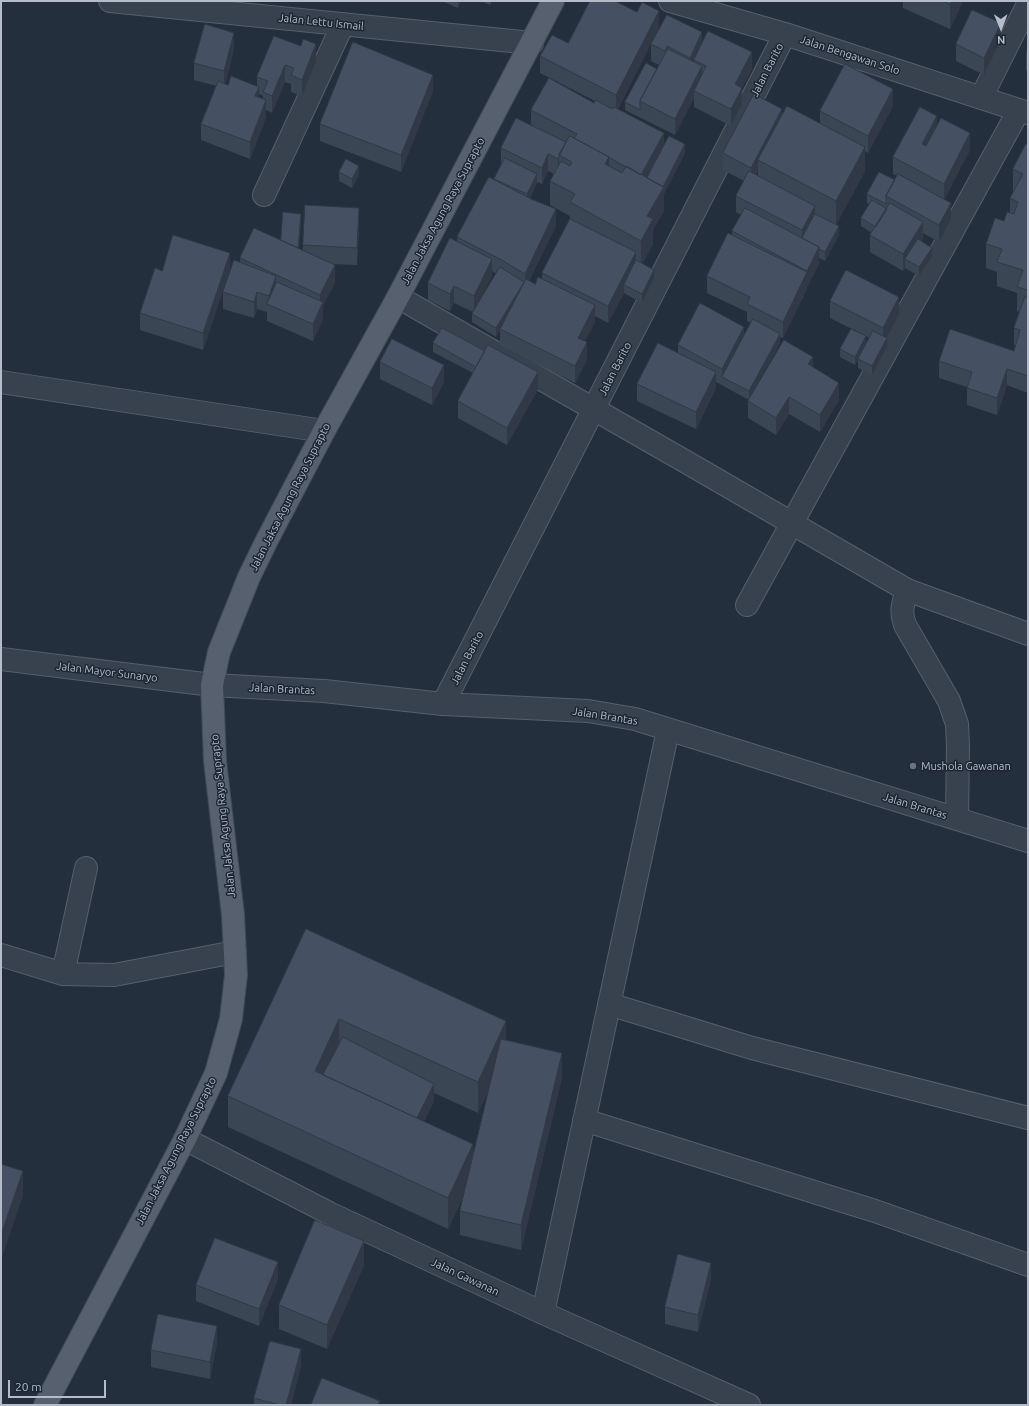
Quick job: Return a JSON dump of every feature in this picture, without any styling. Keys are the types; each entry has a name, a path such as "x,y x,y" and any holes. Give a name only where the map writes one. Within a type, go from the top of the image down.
{"main road":[{"name":"Jalan Jaksa Agung Raya Suprapto","path":"45,1405 185,1139 216,1073 231,1019 236,975 233,915 215,761 212,685 219,652 249,578 324,431 398,297 553,1"}],"street":[{"name":"Jalan Lettu Ismail","path":"110,1 532,43"},
{"name":"Jalan Bengawan Solo","path":"670,1 786,34 1024,111"},
{"path":"981,98 1028,4"},
{"path":"264,195 343,24"},
{"name":"Jalan Barito","path":"443,704 786,34"},
{"path":"747,604 1024,111"},
{"path":"398,297 595,409 907,590 1028,634"},
{"path":"1,382 324,431"},
{"path":"907,590 902,605 902,617 905,625 948,701 957,724 957,809"},
{"name":"Jalan Mayor Sunaryo","path":"1,658 212,685"},
{"name":"Jalan Brantas","path":"212,685 324,691 443,704 588,711 635,719 668,730 957,809 1028,841"},
{"path":"543,1313 668,730"},
{"path":"63,974 86,868"},
{"path":"1,955 63,974 114,976 235,952"},
{"path":"609,1004 752,1048 1028,1118"},
{"path":"584,1120 875,1212 1028,1265"},
{"name":"Jalan Gawanan","path":"185,1139 329,1213 543,1313 749,1405"}],"building":[{"path":"590,1 615,1 637,12 642,2 659,11 616,95 540,56 552,35 568,43"},
{"path":"943,1 952,1 950,4"},
{"path":"972,10 1001,23 984,58 956,44"},
{"path":"667,15 702,32 690,58 667,46 665,51 651,44"},
{"path":"205,24 234,33 224,71 194,63"},
{"path":"708,31 752,52 735,84 742,88 731,109 694,91 706,66 694,60"},
{"path":"274,36 301,46 303,39 316,44 302,80 291,75 294,68 285,65 272,96 263,92 268,81 257,77"},
{"path":"353,42 433,75 401,155 320,124"},
{"path":"668,49 702,66 675,119 640,101"},
{"path":"646,63 657,69 640,101 640,110 625,102"},
{"path":"845,64 893,89 868,136 820,111"},
{"path":"231,76 259,87 255,96 266,100 250,142 201,124 218,81 228,85"},
{"path":"549,78 594,103 596,100 612,109 614,107 664,133 641,175 574,138 577,134 531,110"},
{"path":"754,94 782,109 751,168 723,153"},
{"path":"787,106 865,147 836,201 758,160"},
{"path":"920,107 937,116 922,144 926,146 941,118 970,133 944,184 893,157"},
{"path":"516,118 566,142 558,159 548,154 542,168 501,148"},
{"path":"570,136 609,157 605,164 622,173 626,166 664,187 647,216 653,219 641,241 570,202 575,194 550,181 561,161 570,166 572,162 559,155"},
{"path":"669,136 685,144 663,187 647,178"},
{"path":"1026,144 1028,145 1028,290 1017,287 1023,270 997,262 1002,249 986,244 995,218 1004,221 1007,212 1014,214 1018,202 1010,198 1023,174 1013,169"},
{"path":"505,158 537,174 527,194 494,179"},
{"path":"346,159 359,166 352,179 339,172"},
{"path":"749,171 815,206 802,230 736,196"},
{"path":"879,172 895,180 886,196 886,204 867,194"},
{"path":"898,174 951,203 939,225 886,196"},
{"path":"489,177 531,199 556,209 525,274 500,259 457,237"},
{"path":"872,200 887,209 876,227 861,218"},
{"path":"890,203 923,222 903,254 870,235"},
{"path":"305,205 359,208 357,248 303,245"},
{"path":"745,208 819,247 807,271 732,231"},
{"path":"283,212 301,214 298,248 281,240"},
{"path":"815,214 839,226 825,252 802,238"},
{"path":"570,219 636,252 608,306 542,273"},
{"path":"254,228 335,265 320,295 240,258"},
{"path":"728,233 807,272 783,322 747,304 750,297 707,276"},
{"path":"173,235 230,253 203,333 140,313 155,268 162,271"},
{"path":"450,238 492,259 474,296 454,286 450,294 428,283"},
{"path":"918,239 932,248 919,267 905,259"},
{"path":"234,260 276,276 269,296 257,292 254,302 223,292"},
{"path":"636,260 654,270 642,294 624,285"},
{"path":"500,267 524,282 496,328 472,314"},
{"path":"846,270 899,297 883,328 830,301"},
{"path":"538,277 595,305 578,338 587,342 575,366 500,329 526,279 535,284"},
{"path":"277,282 323,302 313,324 267,304"},
{"path":"1025,297 1028,298 1028,376 1007,369 997,398 967,388 972,372 939,361 950,329 1014,351 1020,330 1014,328"},
{"path":"700,303 744,327 722,369 678,345"},
{"path":"753,319 780,334 749,391 722,377"},
{"path":"442,328 485,351 476,367 433,343"},
{"path":"851,329 866,336 855,357 840,349"},
{"path":"873,331 887,338 872,366 858,359"},
{"path":"392,339 444,365 432,388 380,362"},
{"path":"784,340 813,357 808,364 839,383 820,415 789,397 776,418 748,401"},
{"path":"658,343 716,372 696,412 637,384"},
{"path":"488,345 538,372 507,428 458,401"},
{"path":"306,929 506,1021 478,1082 339,1019 315,1071 473,1144 448,1198 228,1096"},
{"path":"343,1037 434,1084 417,1118 323,1075"},
{"path":"501,1039 562,1053 521,1225 460,1211"},
{"path":"1,1164 23,1171 2,1232 1,1232"},
{"path":"315,1220 364,1241 327,1325 279,1305"},
{"path":"215,1238 278,1262 259,1309 196,1285"},
{"path":"678,1254 711,1263 698,1315 665,1307"},
{"path":"158,1314 217,1326 210,1362 151,1350"},
{"path":"270,1341 301,1349 286,1405 280,1405 254,1398"},
{"path":"322,1378 380,1401 378,1405 311,1405"}],"place":[{"name":"Mushola Gawanan","path":"913,766"}]}
